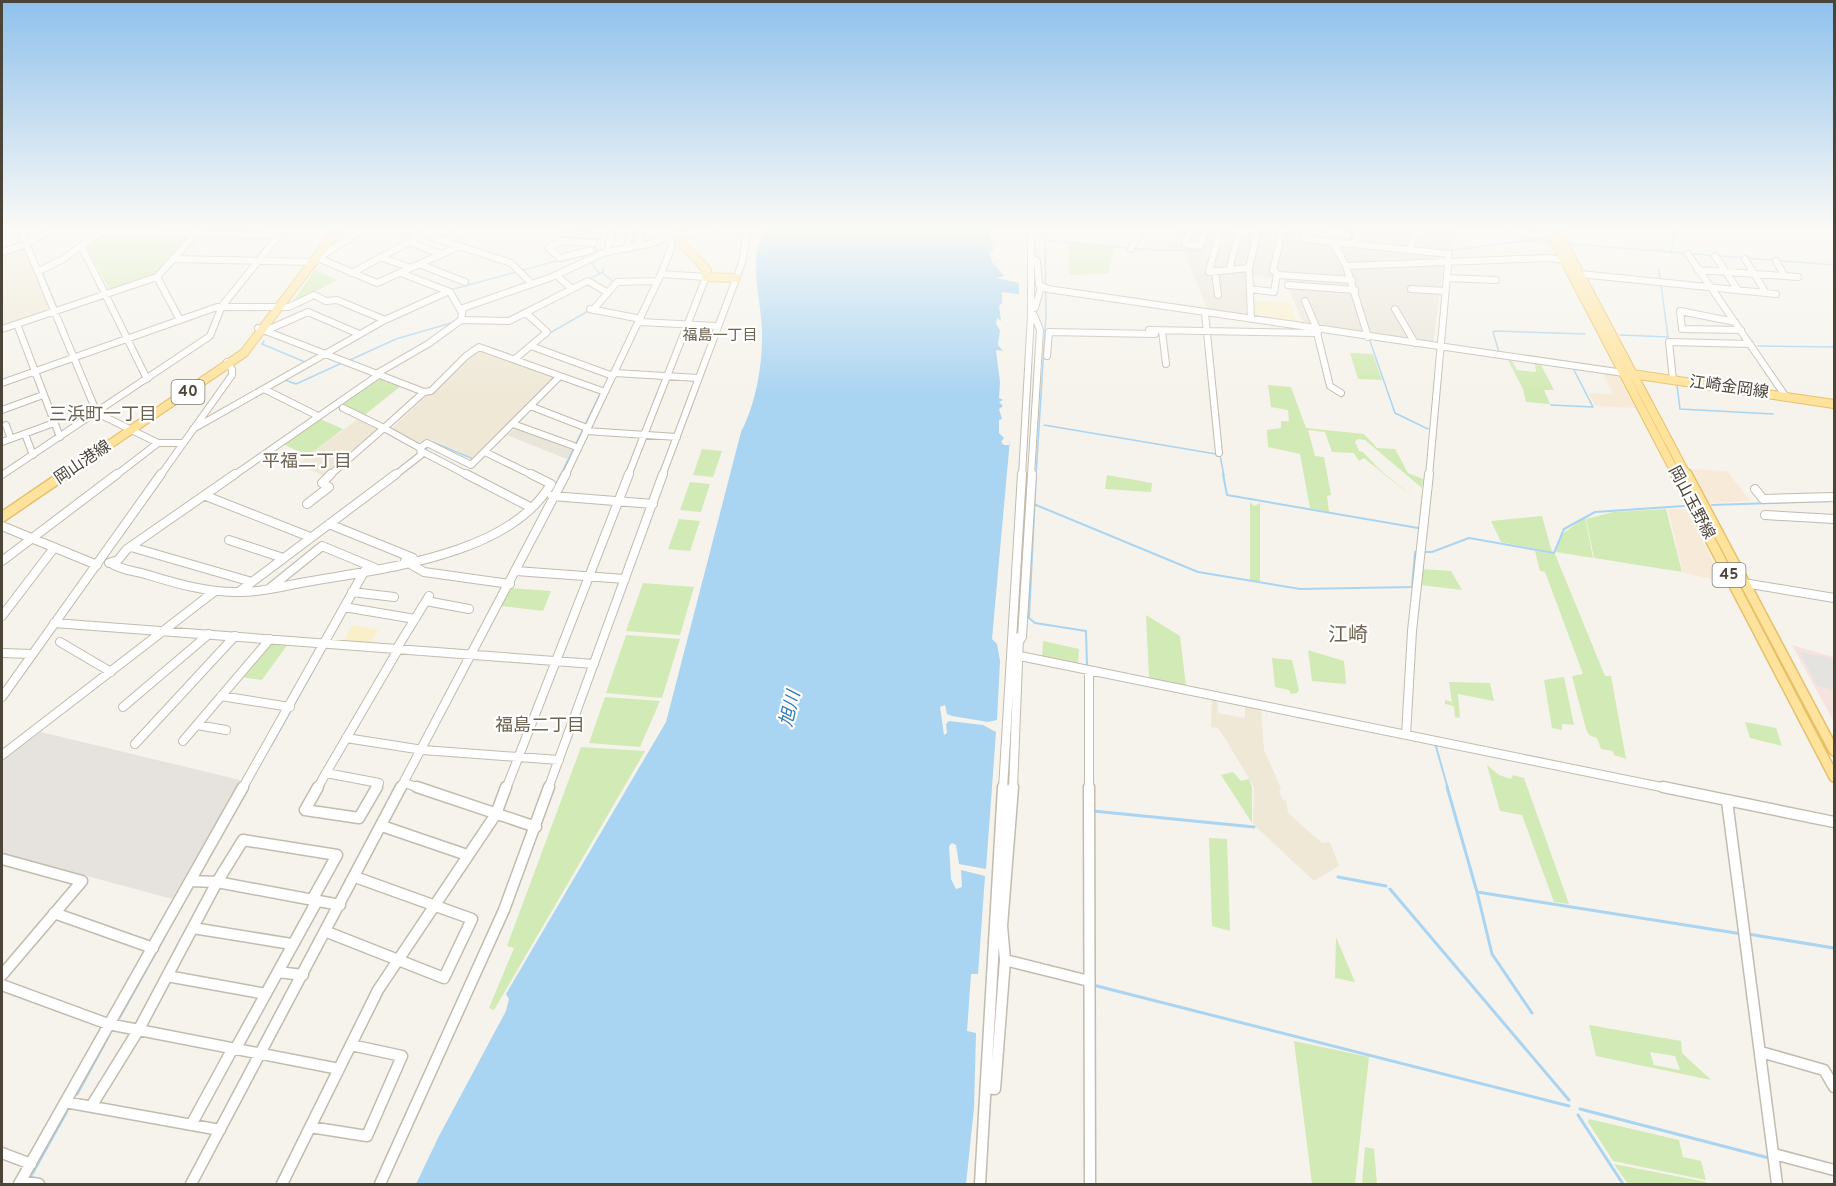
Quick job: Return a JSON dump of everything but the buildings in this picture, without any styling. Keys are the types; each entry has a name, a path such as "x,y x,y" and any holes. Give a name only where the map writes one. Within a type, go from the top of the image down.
{"main road":[{"name":"岡山港線","path":"2,514 249,348 295,284"},
{"name":"岡山玉野線","path":"1576,284 1834,777"},
{"name":"岡山玉野線","path":"1586,284 1834,751"},
{"name":"江崎金岡線","path":"1624,373 1834,404"}],"street":[{"path":"45,284 97,413 158,443 183,443"},
{"path":"101,284 147,379"},
{"path":"2,329 138,284"},
{"path":"160,284 180,320"},
{"path":"2,465 3,474 210,336 222,306 239,284"},
{"path":"428,284 447,292 461,311 463,321"},
{"path":"461,311 531,284"},
{"path":"566,284 571,289"},
{"path":"2,526 98,564 111,562 377,375 463,321 504,322 581,284"},
{"path":"594,284 608,293"},
{"path":"615,284 592,310 639,319 717,326"},
{"path":"191,1185 217,1129 300,975 327,932 338,904 356,877 420,749 516,571 550,496 655,284"},
{"path":"282,1185 351,1045 397,960 496,814 703,284"},
{"path":"380,1185 495,931 536,827 733,284"},
{"path":"986,1088 995,1089 1005,960 1000,926 1013,624 1032,284"},
{"path":"1217,284 1218,295"},
{"path":"1250,284 1251,319"},
{"path":"1250,289 1274,292 1275,284"},
{"path":"1353,284 1368,337"},
{"path":"1406,735 1420,551 1446,284"},
{"path":"1683,284 1776,294"},
{"path":"1708,284 1786,397"},
{"path":"1734,284 1738,290"},
{"path":"1760,284 1766,293"},
{"path":"1288,285 1355,290"},
{"path":"1032,315 1044,286 1317,331"},
{"path":"1411,289 1445,291"},
{"path":"192,430 384,319 447,292"},
{"path":"2,383 222,306 290,307 314,295 326,301 337,300 384,319"},
{"path":"1305,301 1317,331 1330,386 1341,393"},
{"path":"1395,309 1415,343"},
{"path":"1735,322 1680,311 1682,328 1741,330"},
{"path":"262,330 308,312 358,334"},
{"path":"517,360 547,332 526,313"},
{"path":"1205,313 1219,453"},
{"path":"1032,315 1044,332 1047,356"},
{"path":"17,324 60,437"},
{"path":"262,330 424,392"},
{"path":"1149,330 1163,332"},
{"path":"1044,332 1328,331 1624,373"},
{"path":"1019,642 1022,637 1044,332"},
{"path":"1163,332 1166,363"},
{"path":"1673,380 1669,342 1750,344"},
{"path":"533,346 612,375 698,378"},
{"path":"307,504 329,487 322,483 328,477 479,347 603,392"},
{"path":"2,697 232,375 228,363"},
{"path":"239,592 414,461 429,444 471,465 560,376"},
{"path":"264,389 318,416"},
{"path":"2,410 43,395"},
{"path":"530,406 585,428 644,436 677,437"},
{"path":"343,408 530,507"},
{"path":"2,442 54,423"},
{"path":"513,424 574,446"},
{"path":"6,425 11,439"},
{"path":"25,434 33,455"},
{"path":"2,561 158,443"},
{"path":"484,452 551,484 550,496"},
{"path":"1755,489 1763,499 1834,497"},
{"path":"206,496 310,537"},
{"path":"111,562 116,566 215,591 239,592 366,570 441,553 492,536 530,507 550,496 652,504"},
{"path":"1765,515 1834,519"},
{"path":"330,525 415,559"},
{"path":"229,540 283,558"},
{"path":"268,588 322,546 375,568"},
{"path":"131,547 252,582"},
{"path":"2,616 54,548"},
{"path":"405,561 424,572 508,583"},
{"path":"39,1185 20,1183 108,1024 193,881 366,570"},
{"path":"516,571 625,579"},
{"path":"1732,581 1834,598"},
{"path":"2,755 215,591"},
{"path":"355,592 393,597"},
{"path":"326,772 379,783 359,818 305,810 326,772 427,598 469,609"},
{"path":"346,608 415,619"},
{"path":"54,623 594,664"},
{"path":"980,1185 1020,656 1017,628 1013,624"},
{"path":"123,707 209,634"},
{"path":"135,744 235,636"},
{"path":"183,741 270,639"},
{"path":"60,642 111,672"},
{"path":"2,653 32,654"},
{"path":"1020,656 1834,822"},
{"path":"1087,671 1086,980 1090,1185"},
{"path":"222,696 290,707"},
{"path":"197,725 226,730"},
{"path":"346,738 420,749 559,760"},
{"path":"405,783 536,827"},
{"path":"1727,801 1777,1185"},
{"path":"382,826 467,855"},
{"path":"92,1106 139,1029 217,882 243,840 337,855 278,972 191,1125"},
{"path":"2,859 82,881 2,975"},
{"path":"327,932 444,978 472,919 356,877"},
{"path":"193,881 217,882 338,904"},
{"path":"54,913 153,948"},
{"path":"193,928 291,944"},
{"path":"1005,960 1086,980"},
{"path":"278,972 300,975"},
{"path":"167,976 266,994"},
{"path":"2,985 108,1024 339,1069"},
{"path":"310,1127 367,1136 402,1056 351,1045"},
{"path":"1761,1052 1824,1070 1834,1087"},
{"path":"65,1102 217,1129"},
{"path":"2,1153 31,1164"},
{"path":"1774,1158 1834,1170"}],"shaded area":[{"path":"2,284 39,284 50,311 2,328"},
{"path":"1197,284 1246,284 1246,316 1208,311"},
{"path":"1286,284 1441,284 1433,344 1304,325"},
{"path":"479,350 552,378 473,459 433,440 417,443 391,429 468,357"},
{"path":"1603,374 1618,375 1635,408 1595,406 1589,393 1613,394"},
{"path":"359,418 378,429 377,432 324,476 298,464"},
{"path":"516,428 573,448 567,459 507,435"},
{"path":"1692,469 1727,471 1750,501 1710,503"},
{"path":"1668,509 1686,509 1723,581 1683,573"},
{"path":"1792,645 1834,657 1834,722"},
{"path":"1800,652 1834,659 1834,690 1817,686"},
{"path":"1212,697 1217,699 1218,713 1245,718 1245,705 1261,708 1264,750 1281,788 1279,791 1283,800 1286,800 1288,813 1322,843 1330,842 1339,866 1314,881 1253,824 1254,787 1218,728 1211,727"},
{"path":"41,732 240,780 172,899 2,853 2,761"}],"green space":[{"path":"107,284 131,284 110,291"},
{"path":"305,284 329,284 291,304"},
{"path":"1350,353 1373,354 1382,380 1358,379"},
{"path":"1508,360 1512,361 1517,370 1536,372 1535,364 1541,365 1554,390 1544,390 1550,404 1526,402 1523,389"},
{"path":"379,378 401,386 362,417 343,406 343,401"},
{"path":"1268,385 1291,387 1306,428 1364,434 1377,448 1395,449 1408,473 1423,479 1422,488 1365,440 1358,439 1355,442 1359,451 1363,452 1379,469 1420,503 1364,458 1359,461 1354,453 1332,452 1325,432 1308,430 1315,456 1324,457 1331,495 1327,496 1329,512 1310,508 1300,454 1268,447 1267,430 1281,428 1281,421 1289,421 1288,410 1271,407"},
{"path":"318,418 343,429 308,456 283,444"},
{"path":"702,449 722,451 713,477 693,475"},
{"path":"1107,475 1152,483 1151,492 1105,489"},
{"path":"690,482 710,484 701,512 680,510"},
{"path":"1250,502 1254,506 1260,503 1260,582 1250,580"},
{"path":"1666,509 1682,572 1594,558 1586,519 1613,512"},
{"path":"1542,516 1552,552 1501,542 1491,521"},
{"path":"1585,517 1593,558 1556,552 1561,535"},
{"path":"679,519 700,521 690,551 668,549"},
{"path":"1535,551 1555,554 1605,676 1611,676 1626,759 1614,755 1613,751 1601,749 1597,738 1589,735 1586,729 1572,676 1583,674 1545,572 1540,571"},
{"path":"1422,569 1451,571 1462,590 1421,585"},
{"path":"643,583 694,587 680,635 626,631"},
{"path":"510,588 551,591 543,611 501,606"},
{"path":"1146,615 1180,636 1186,686 1149,678"},
{"path":"626,635 680,639 662,698 606,693"},
{"path":"1043,641 1079,649 1078,664 1075,666 1042,659"},
{"path":"273,642 288,644 262,680 241,677 267,645"},
{"path":"1308,650 1344,661 1346,684 1312,681"},
{"path":"1272,658 1292,660 1299,690 1297,693 1291,694 1289,690 1275,687"},
{"path":"1564,677 1574,725 1562,724 1562,730 1552,728 1544,680"},
{"path":"1449,682 1490,683 1494,701 1458,694 1460,718 1455,717 1454,706 1445,704 1445,700 1452,702"},
{"path":"605,697 660,701 640,747 589,743"},
{"path":"1745,722 1776,728 1782,746 1750,738"},
{"path":"581,747 645,751 494,1010 489,1008 514,948 507,946"},
{"path":"1487,765 1499,775 1511,779 1513,775 1524,778 1569,904 1554,902 1522,815 1500,811"},
{"path":"1233,772 1241,781 1249,779 1252,787 1252,823 1221,775"},
{"path":"1209,838 1227,839 1230,931 1212,926"},
{"path":"1336,937 1355,982 1335,978"},
{"path":"1589,1025 1681,1041 1682,1053 1711,1080 1596,1056","holes":["1650,1052 1675,1056 1680,1070 1654,1065"]},
{"path":"1294,1041 1369,1057 1355,1184 1312,1184"},
{"path":"1589,1119 1679,1140 1683,1157 1701,1161 1706,1180 1613,1161 1588,1122"},
{"path":"1365,1147 1374,1149 1377,1184 1362,1184"},
{"path":"1614,1164 1706,1182 1706,1184 1628,1184"}],"sand":[{"path":"1252,301 1289,302 1299,325 1266,320 1266,315 1252,313"},
{"path":"352,625 378,630 371,643 344,641"}],"water":[{"name":"旭川","path":"757,284 1019,284 1019,294 1002,292 1002,303 999,306 1001,321 997,318 996,324 1000,330 998,345 1003,351 996,350 1000,382 999,398 1003,400 999,402 1003,406 999,409 1002,419 999,420 999,433 1004,438 1001,442 1004,445 1009,445 1010,439 992,639 997,644 1000,661 997,720 988,722 952,716 947,714 945,705 940,707 944,735 947,733 946,724 949,721 983,725 996,732 986,869 959,864 956,845 952,843 949,846 951,879 956,889 962,887 961,870 985,876 978,974 971,974 967,1031 976,1033 974,1108 966,1184 416,1184 506,1011 509,999 506,994 666,722 741,432 751,409 758,383 761,317"}],"waterway":[{"path":"47,284 57,308"},
{"path":"450,290 471,284"},
{"path":"1036,476 1046,315 1046,284"},
{"path":"1620,335 1668,337 1661,285"},
{"path":"548,334 590,310"},
{"path":"350,360 396,339 451,323"},
{"path":"1499,352 1493,332 1495,331 1585,334"},
{"path":"264,341 262,344 305,362"},
{"path":"1370,341 1395,413 1428,429"},
{"path":"1758,346 1834,347"},
{"path":"282,379 296,384 342,363"},
{"path":"1551,405 1593,407 1574,370"},
{"path":"519,413 553,378 551,376"},
{"path":"1677,385 1680,409 1773,414"},
{"path":"560,476 601,392"},
{"path":"1044,425 1216,454"},
{"path":"424,451 433,442 473,459"},
{"path":"1220,455 1224,476"},
{"path":"551,495 561,474"},
{"path":"1036,474 1029,618 1035,623 1086,631 1087,666"},
{"path":"1223,474 1227,495 1418,528"},
{"path":"541,502 550,494"},
{"path":"1712,505 1834,501"},
{"path":"1036,505 1198,572 1300,589 1412,587 1415,552 1432,552 1469,538 1554,553 1564,529 1595,512 1684,506"},
{"path":"271,746 325,649"},
{"path":"1435,743 1448,789"},
{"path":"247,788 259,766"},
{"path":"1447,787 1477,892"},
{"path":"1093,811 1254,827"},
{"path":"1338,877 1386,886"},
{"path":"1390,889 1569,1100"},
{"path":"1477,892 1742,934"},
{"path":"1477,892 1492,954 1532,1013"},
{"path":"1748,934 1834,948"},
{"path":"119,1018 163,939"},
{"path":"1093,985 1569,1106"},
{"path":"77,1094 109,1035"},
{"path":"1580,1109 1769,1158"},
{"path":"32,1174 67,1111"},
{"path":"1578,1115 1623,1184"}],"district":[{"name":"福島一丁目","path":"720,336"},
{"name":"三浜町一丁目","path":"103,415"},
{"name":"平福二丁目","path":"307,462"},
{"name":"江崎","path":"1348,636"},
{"name":"福島二丁目","path":"540,726"}]}
